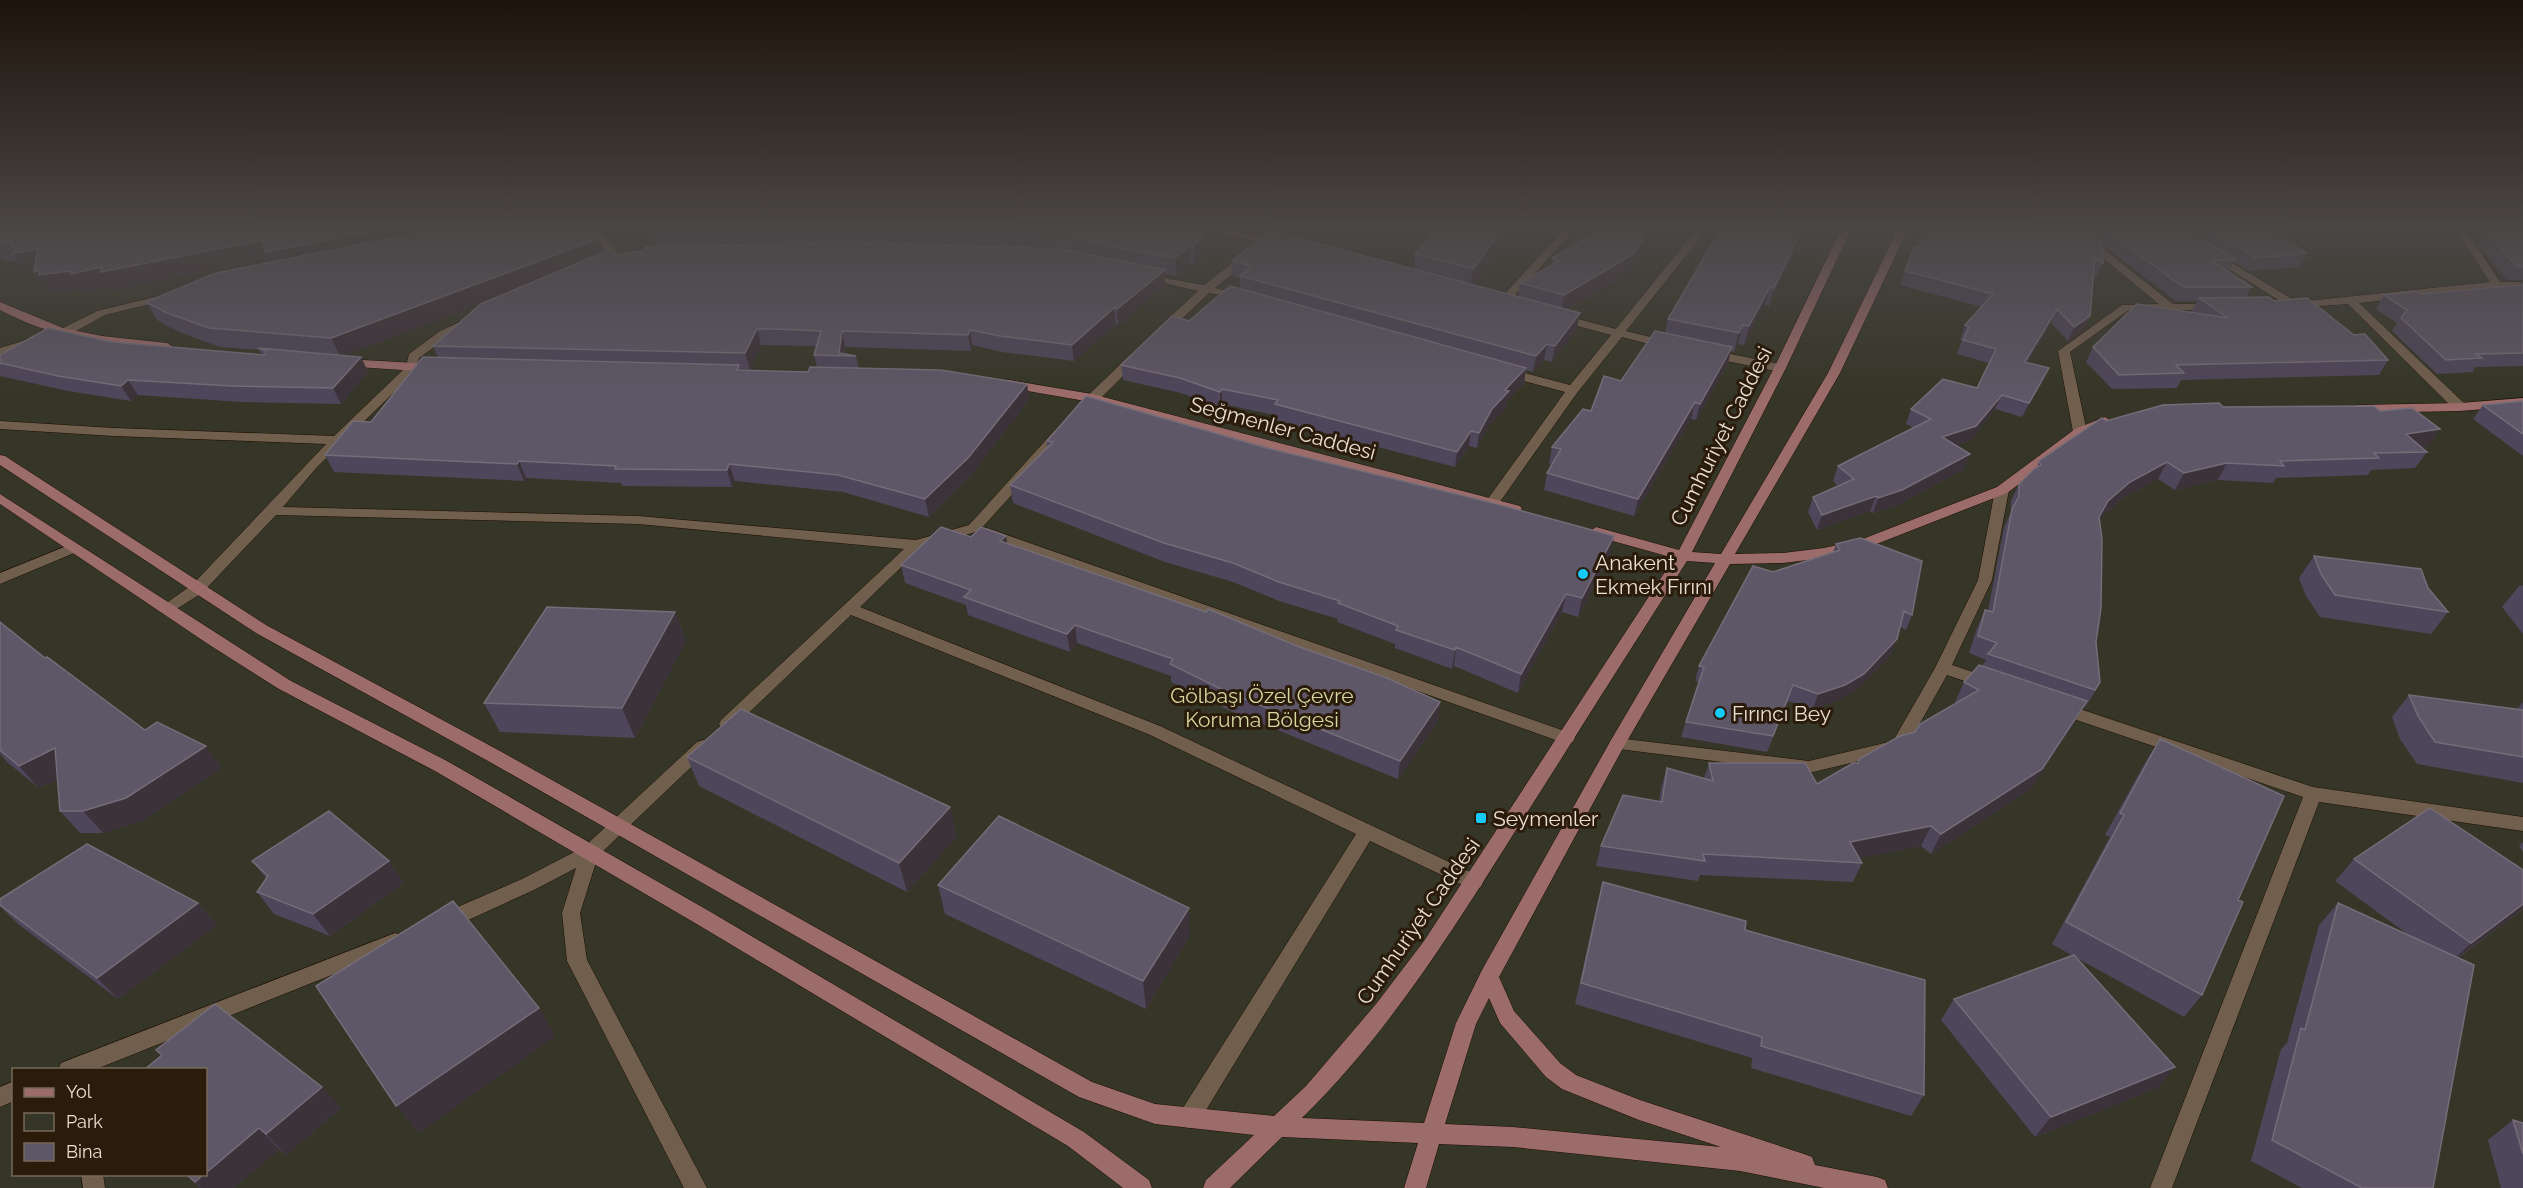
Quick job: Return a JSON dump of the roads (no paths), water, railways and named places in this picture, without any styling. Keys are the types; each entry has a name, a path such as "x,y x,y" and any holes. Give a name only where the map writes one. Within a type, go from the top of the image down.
{"street":[{"path":"1180,282 1253,301"},
{"path":"272,511 639,520 916,545 974,528 1092,398 1214,282"},
{"path":"1502,303 1521,282"},
{"path":"1492,503 1573,390 1659,282"},
{"name":"Cumhuriyet Caddesi","path":"1214,1188 1279,1127 1333,1070 1431,947 1683,556 1780,368 1821,282"},
{"path":"1415,1188 1466,1023 1489,976 1617,744 1834,373 1877,282"},
{"path":"2139,282 2170,307"},
{"path":"2256,282 2295,306"},
{"path":"2272,306 2351,301 2497,285 2523,285"},
{"path":"0,352 65,332 120,307 179,295"},
{"path":"2351,301 2460,407"},
{"path":"0,305 25,319 65,332 183,349"},
{"path":"2080,432 2064,351 2126,307 2227,307"},
{"path":"1548,315 1617,334 1676,346"},
{"path":"167,610 197,589 272,511 312,464 412,368 413,357 428,345 480,317"},
{"path":"1699,351 1780,368"},
{"path":"330,362 447,369"},
{"path":"1493,368 1573,390"},
{"name":"Seğmenler Caddesi","path":"998,383 1092,398 1526,512"},
{"path":"2343,410 2460,407 2523,402"},
{"path":"1582,528 1683,556 1727,559 1783,558 1824,553 1864,544 2002,490 2080,432 2115,419"},
{"path":"0,425 114,432 337,440"},
{"path":"0,459 261,629 618,826 1086,1090 1155,1114 1279,1127 1502,1136 1740,1160 1876,1188"},
{"path":"1617,744 1809,767 1899,746 1943,668 1985,580 2002,490"},
{"path":"0,498 167,610 285,685 441,766 590,852 1076,1139 1141,1188"},
{"path":"974,528 1567,738"},
{"path":"73,1068 482,906 590,852 916,545"},
{"path":"0,579 74,548"},
{"path":"849,609 1154,730 1474,882"},
{"path":"1943,668 1999,687"},
{"path":"2044,702 2313,794 2523,825"},
{"path":"2161,1188 2313,794"},
{"path":"1189,1118 1367,831"},
{"path":"590,852 572,913 577,961 696,1188"},
{"path":"1489,976 1507,1017 1553,1070 1569,1082 1639,1110 1755,1147 1846,1181"}],"place":[{"name":"Anakent Ekmek Fırını","path":"1583,574"},
{"name":"Fırıncı Bey","path":"1720,713"},
{"name":"Seymenler","path":"1481,818"}],"park label":[{"name":"Gölbaşı Özel Çevre Koruma Bölgesi","path":"1262,707"}]}
